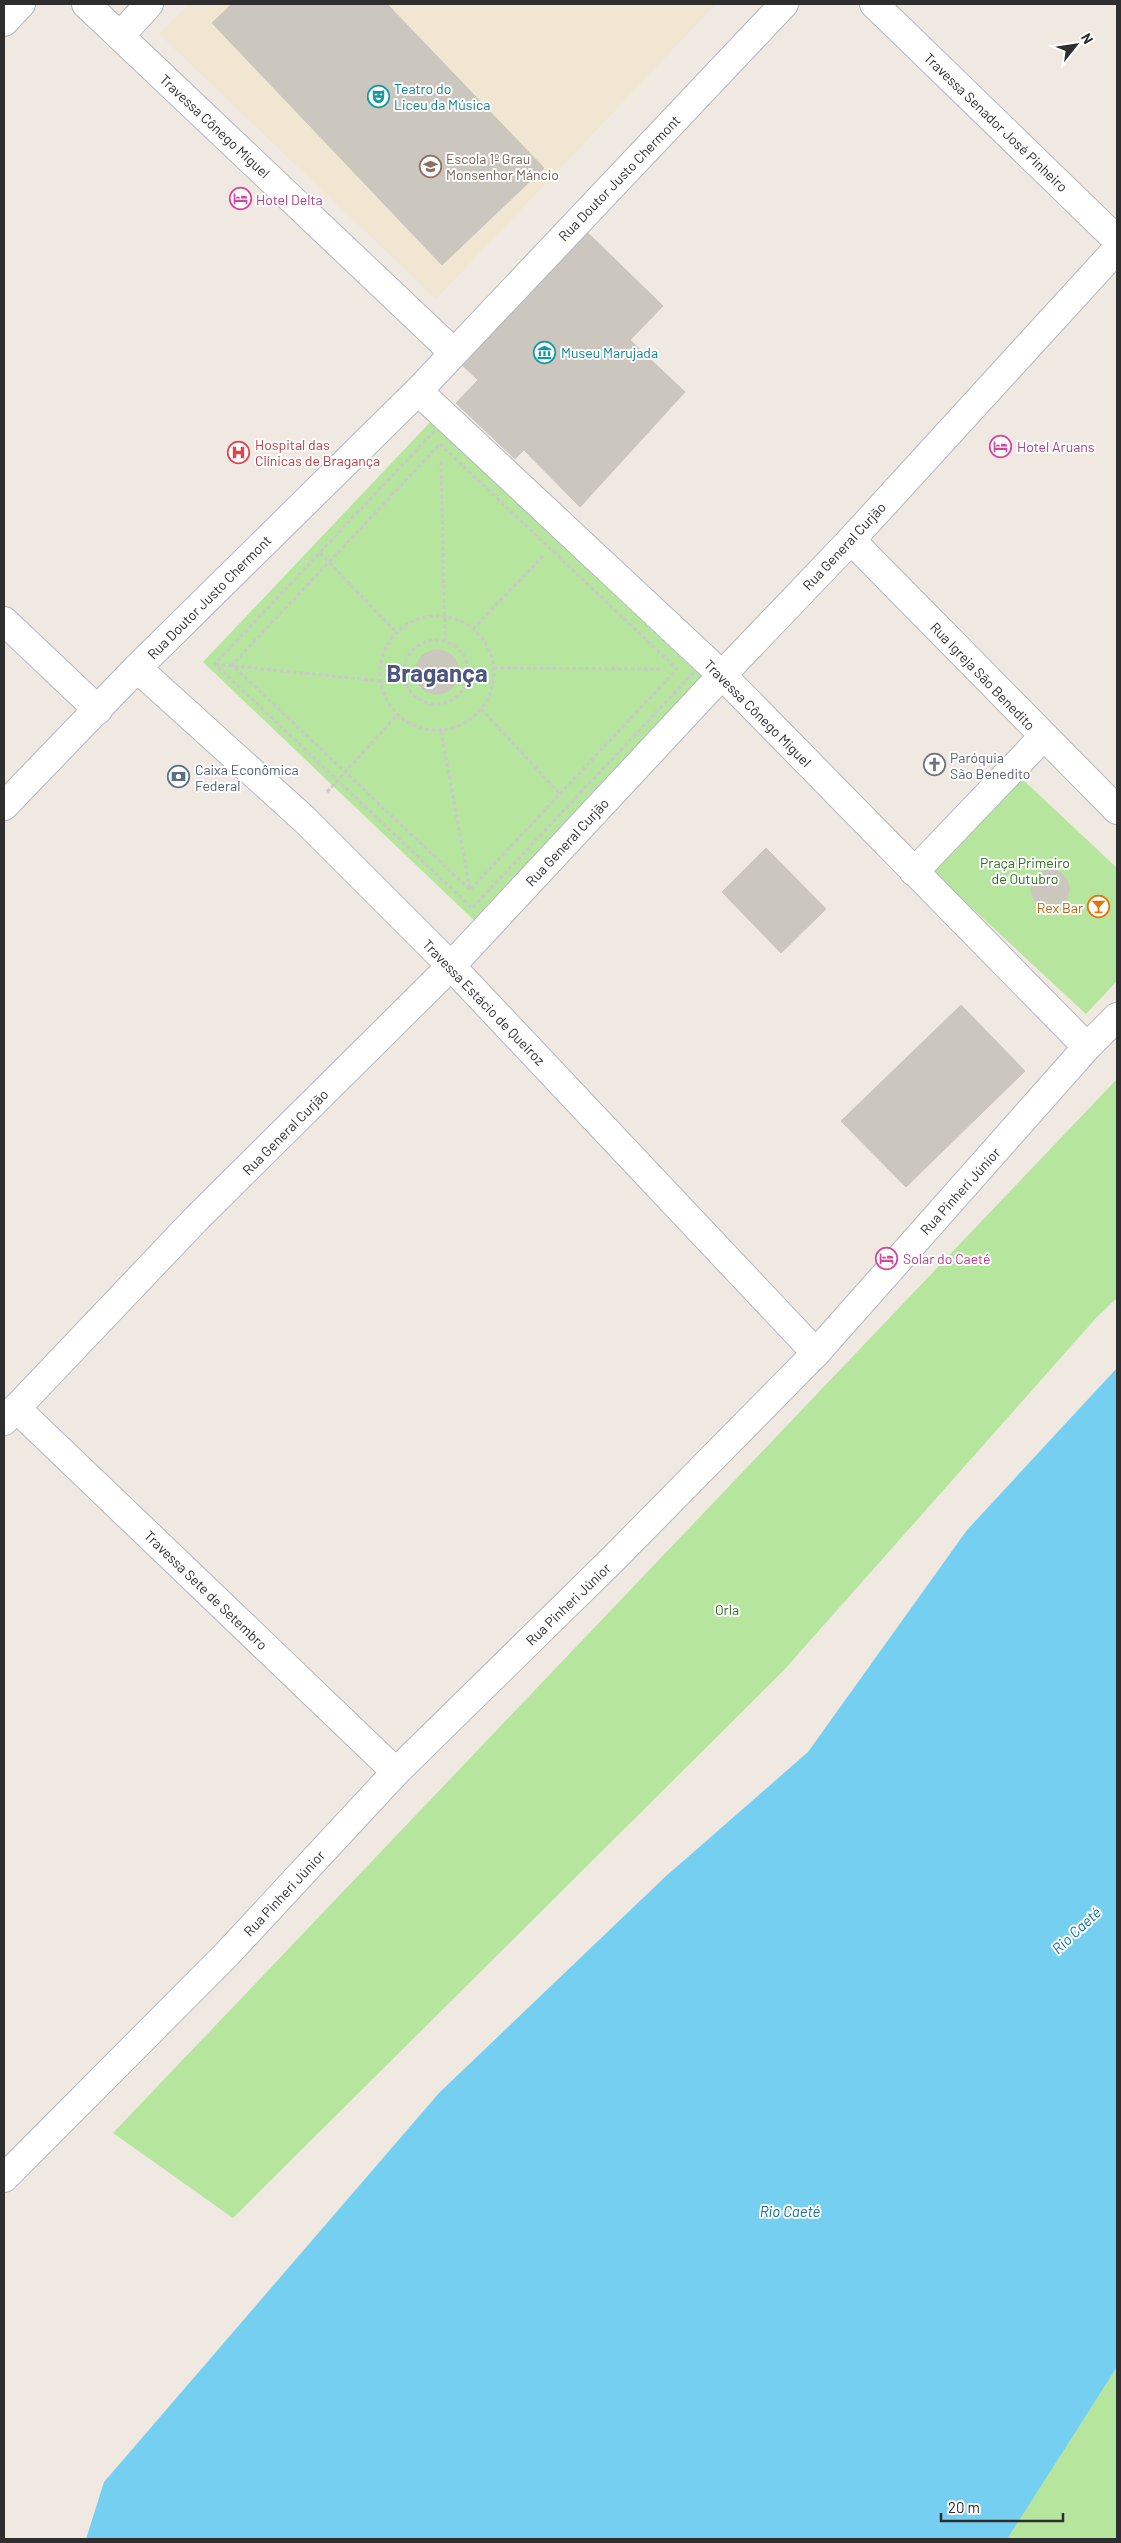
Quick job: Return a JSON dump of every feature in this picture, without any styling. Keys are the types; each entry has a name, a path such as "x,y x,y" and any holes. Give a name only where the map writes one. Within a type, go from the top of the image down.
{"street":[{"path":"4,22 21,4"},
{"name":"Travessa Cônego Miguel","path":"86,4 453,352"},
{"path":"120,36 149,4"},
{"name":"Rua Doutor Justo Chermont","path":"4,806 137,668 418,391 784,4"},
{"name":"Travessa Senador José Pinheiro","path":"874,4 1117,240"},
{"name":"Rua General Curjão","path":"10,1414 204,1212 451,966 709,673 851,540 1117,249"},
{"name":"Travessa Cônego Miguel","path":"418,391 914,872 1087,1048"},
{"name":"Rua Igreja São Benedito","path":"851,540 1117,810"},
{"path":"4,621 98,710"},
{"name":"Travessa Estácio de Queiroz","path":"137,668 304,820 451,966 816,1353"},
{"path":"914,872 1043,737"},
{"name":"Rua Pinheri Júnior","path":"4,2178 227,1954 396,1772 614,1558 816,1353 1117,1016"},
{"name":"Travessa Sete de Setembro","path":"10,1414 396,1772"}],"path":[{"path":"439,426 558,539 709,673"},
{"path":"439,426 444,640"},
{"path":"215,664 439,426"},
{"path":"440,444 677,669"},
{"path":"232,665 440,444"},
{"path":"473,629 558,539"},
{"path":"320,553 396,632"},
{"path":"444,616 473,629 487,647 494,668 492,690 481,709 464,724 441,730 425,730 410,724 397,714 386,699 380,681 382,654 396,632 418,618 444,616"},
{"path":"444,640 460,650 468,666 466,685 454,699 437,705 419,700 407,686 404,668 411,651 426,641 444,640"},
{"path":"215,664 380,681"},
{"path":"215,664 472,908"},
{"path":"232,665 470,890"},
{"path":"494,668 677,669 709,673"},
{"path":"470,890 677,669"},
{"path":"472,908 570,804 709,673"},
{"path":"481,709 570,804"},
{"path":"304,820 344,772 397,714"},
{"path":"441,730 472,908"}],"shaded area":[{"name":"Escola 1º Grau Monsenhor Máncio","path":"189,4 716,4 436,299 159,34"}],"green space":[{"path":"436,416 712,678 479,925 203,662"},
{"name":"Praça Primeiro de Outubro","path":"1019,776 1117,868 1117,981 1086,1014 931,870"},
{"name":"Orla","path":"1117,1079 1117,1298 1096,1318 784,1670 233,2218 113,2133"},
{"path":"1117,2367 1117,2539 1007,2539 1012,2529"}],"water":[{"name":"Rio Caeté","path":"1117,1368 1117,2367 1007,2539 86,2539 104,2482 439,2093 665,1877 808,1752 967,1530"}],"building":[{"name":"Teatro do Liceu da Música","path":"232,4 387,4 544,168 442,265 212,23"},
{"name":"Museu Marujada","path":"587,232 663,306 515,459 456,403 478,380 461,364"},
{"path":"630,340 685,392 580,507 524,450"},
{"path":"433,650 441,650 453,656 459,672 453,688 441,694 433,694 421,688 415,676 415,668 421,656"},
{"path":"766,848 826,909 781,953 722,892"},
{"path":"1050,870 1064,875 1069,889 1064,903 1050,908 1036,903 1031,889 1036,875"},
{"path":"961,1005 1025,1071 906,1187 841,1121"}],"place":[{"name":"Teatro do Liceu da Música","path":"378,96"},
{"name":"Escola 1º Grau Monsenhor Máncio","path":"430,166"},
{"name":"Hotel Delta","path":"240,199"},
{"name":"Museu Marujada","path":"545,352"},
{"name":"Hotel Aruans","path":"1001,446"},
{"name":"Hospital das Clínicas de Bragança","path":"239,452"},
{"name":"Paróquia São Benedito","path":"934,765"},
{"name":"Caixa Econômica Federal","path":"179,777"},
{"name":"Rex Bar","path":"1099,907"},
{"name":"Solar do Caeté","path":"887,1258"}],"district":[{"name":"Bragança","path":"437,672"}]}
